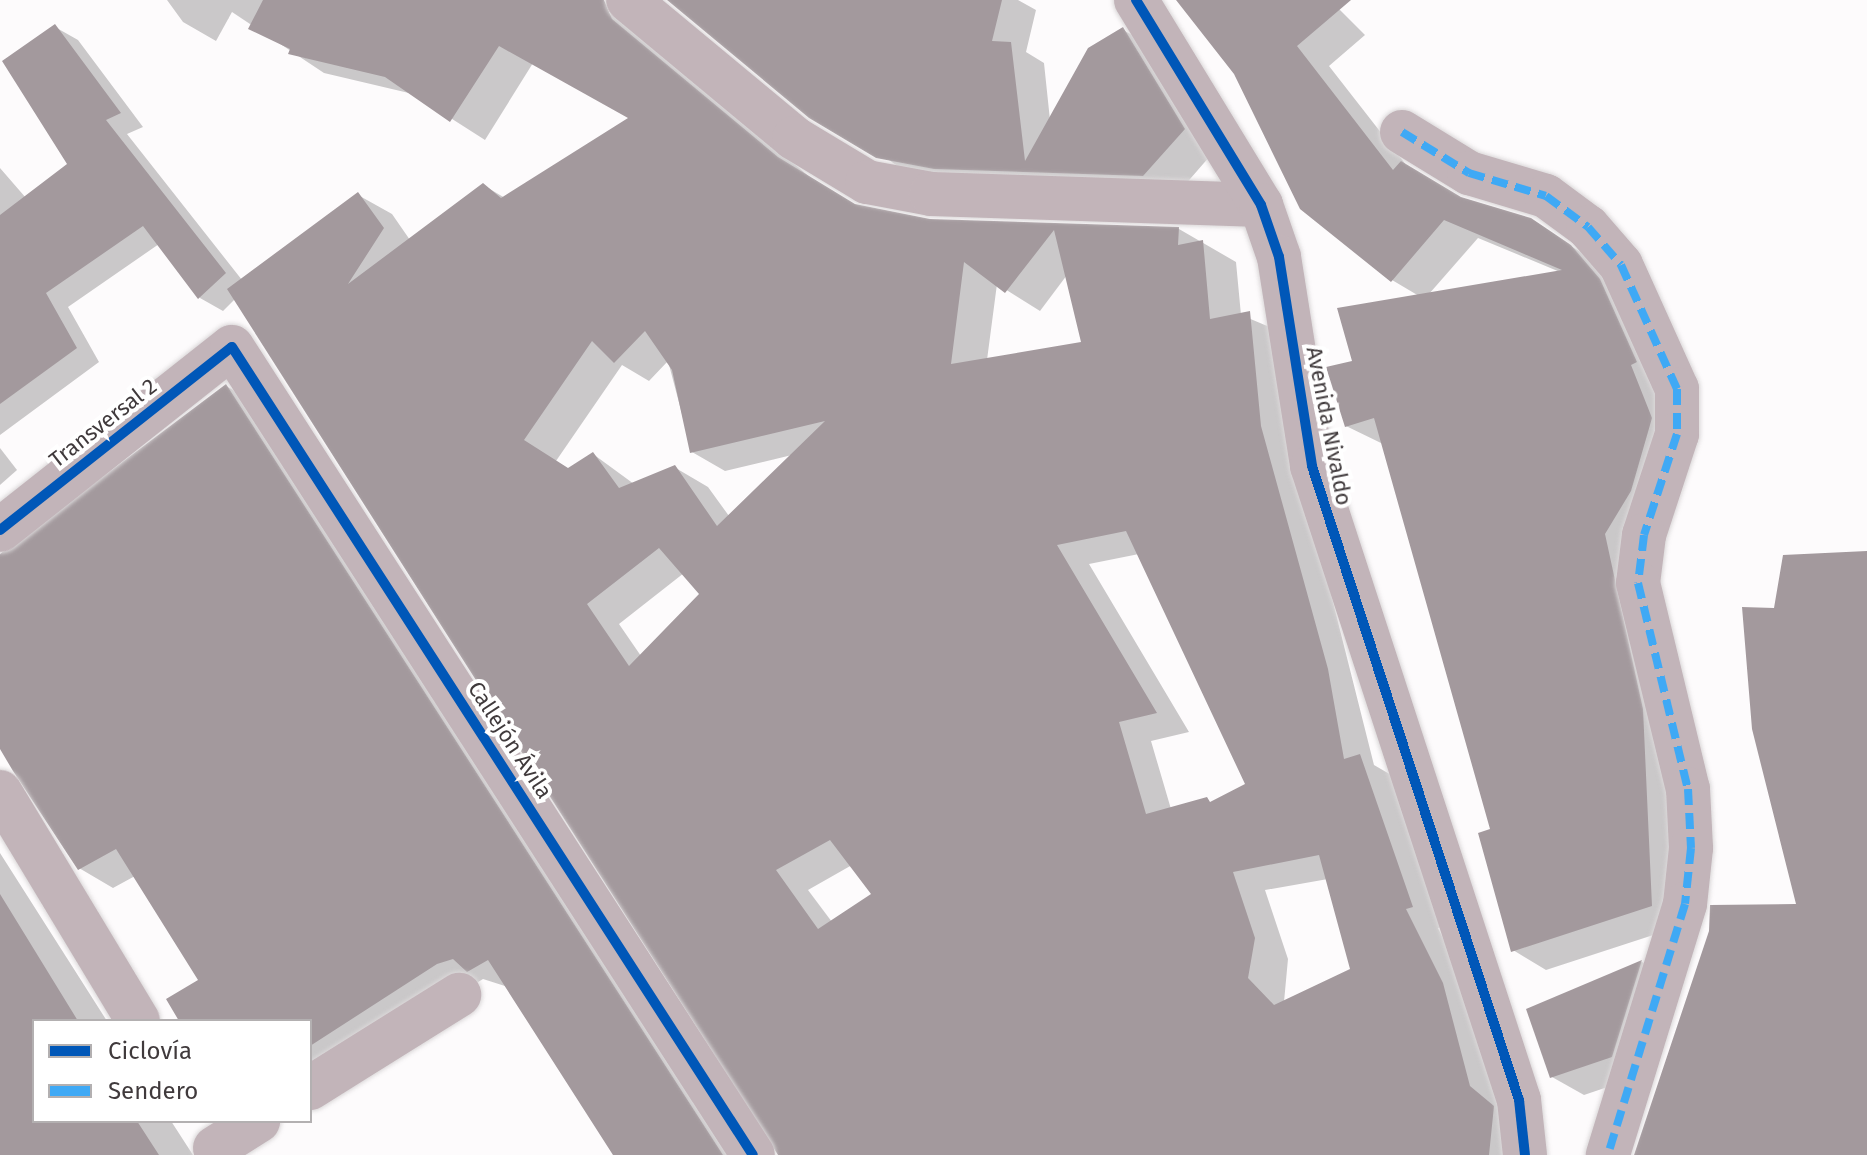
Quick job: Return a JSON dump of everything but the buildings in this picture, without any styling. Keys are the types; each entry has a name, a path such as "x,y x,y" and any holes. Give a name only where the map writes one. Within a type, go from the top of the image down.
{"street":[{"path":"628,0 794,138 867,182 931,194 1261,205"},
{"name":"Avenida Nivaldo","path":"1136,0 1261,205 1279,257 1324,509 1519,1100 1525,1155"},
{"path":"1402,132 1469,173 1546,196 1588,227 1621,265 1677,389 1677,434 1644,535 1638,583 1688,789 1691,848 1685,904 1608,1155"},
{"name":"Transversal 2","path":"0,530 232,347"},
{"name":"Callejón Ávila","path":"232,347 753,1155"},
{"path":"0,792 137,1019"},
{"path":"312,1087 459,995"},
{"path":"211,1141 253,1123"}],"marked path":[{"path":"1402,132 1469,173 1546,196 1588,227 1621,265 1677,389 1677,434 1644,535 1638,583 1688,789 1691,848 1685,904 1608,1155"}],"cycle path":[{"path":"1136,0 1261,205 1279,257 1312,466 1519,1100 1525,1155"},
{"path":"0,530 232,347 753,1155"}]}
